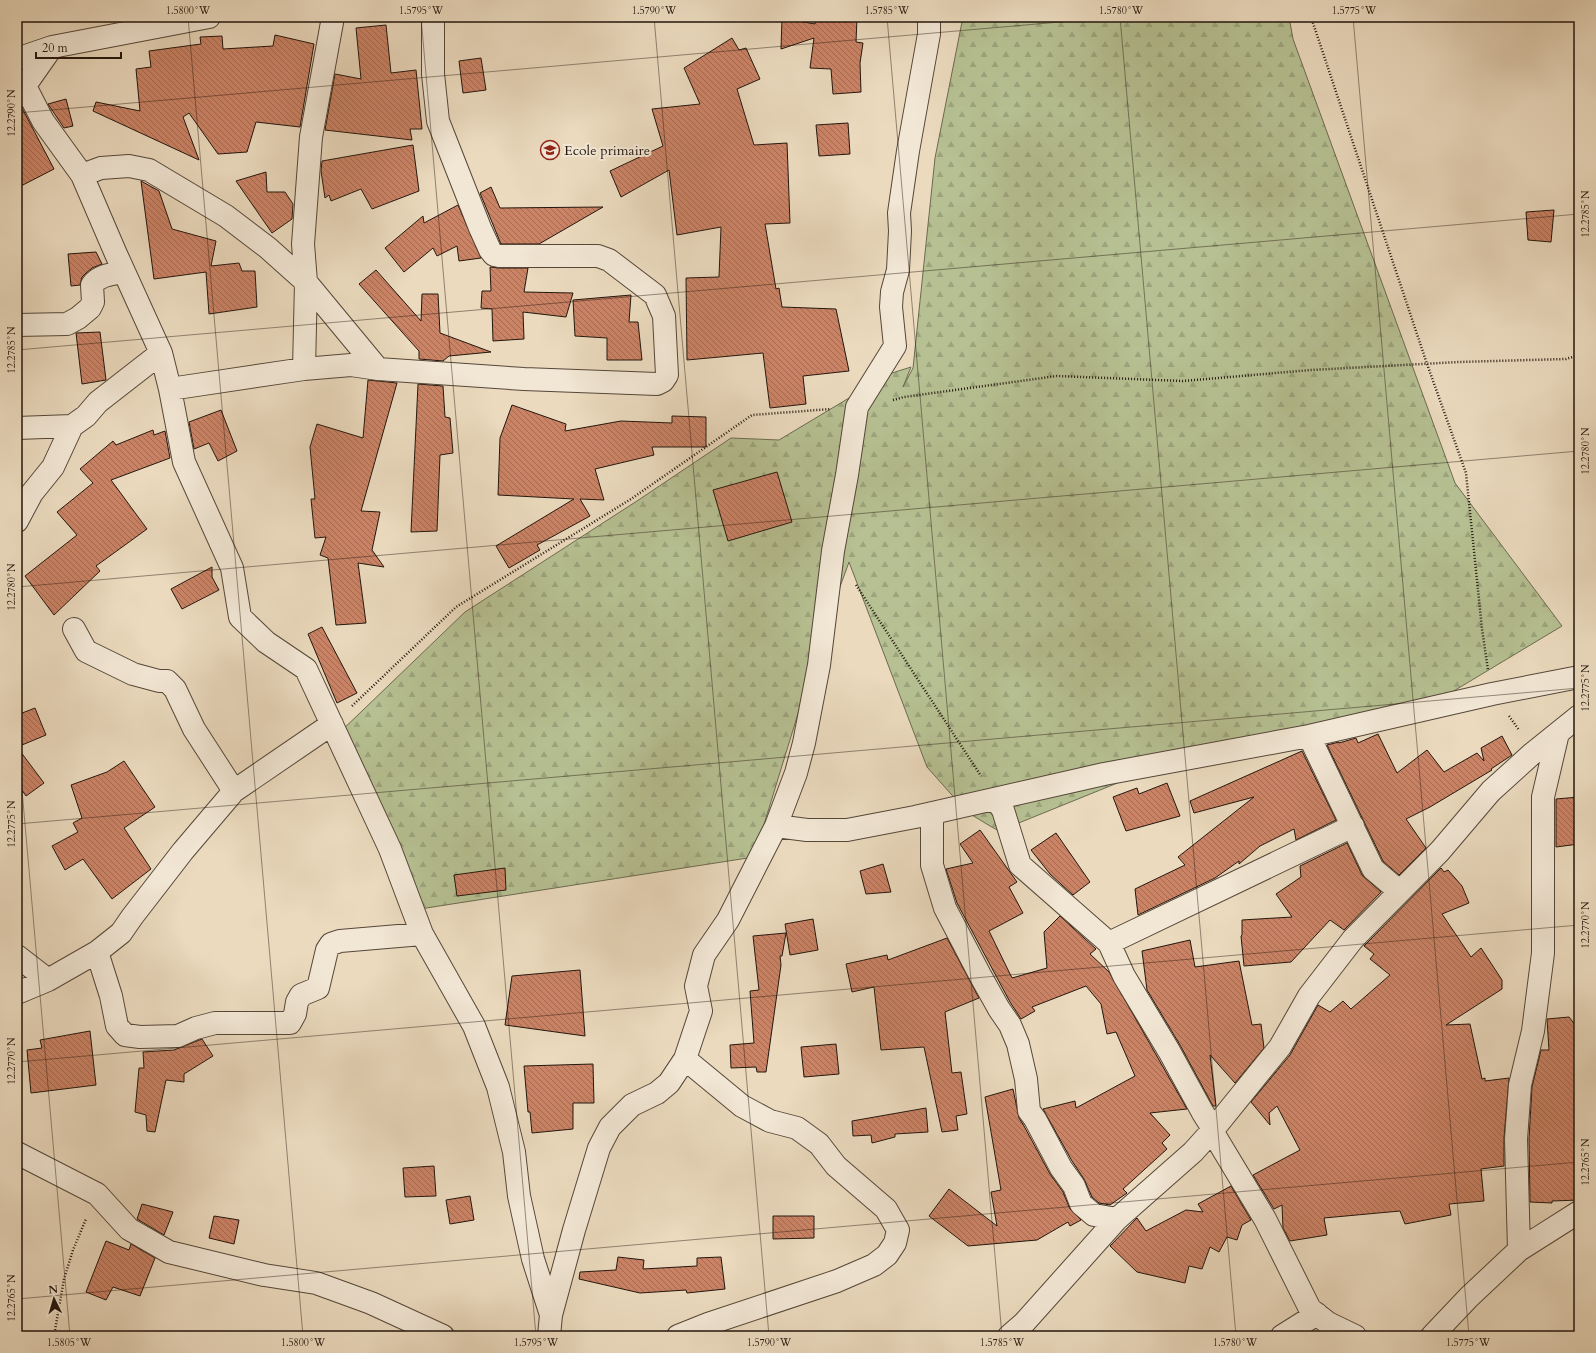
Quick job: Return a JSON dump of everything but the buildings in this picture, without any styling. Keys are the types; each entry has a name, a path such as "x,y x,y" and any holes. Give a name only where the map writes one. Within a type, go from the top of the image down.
{"street":[{"path":"17,59 52,47 209,17"},
{"path":"304,369 306,282 303,244 311,137 333,17"},
{"path":"170,389 304,369 351,365 378,369 524,379 657,384 663,382 668,375 664,316 655,295 609,260 598,256 499,256 490,250 438,121 433,74 433,17"},
{"path":"549,1336 551,1315 574,1230 599,1148 610,1127 632,1106 657,1093 669,1083 685,1059 701,1011 696,986 704,955 728,920 776,826 796,773 802,751 817,672 833,551 847,475 857,407 895,346 891,306 892,292 898,270 900,231 899,213 908,151 929,34 929,17"},
{"path":"52,47 21,91 82,175 161,353 170,389 184,462 232,568 240,617 266,642 306,669 390,849 422,934 474,1026 498,1087 514,1152 519,1196 533,1259 551,1315"},
{"path":"82,175 101,168 129,166 149,170 226,216 268,248 306,282 378,369"},
{"path":"17,325 67,324 78,318 90,308 93,302 92,284 94,281 99,278 124,272"},
{"path":"17,520 32,493 53,467 72,426 86,416 98,402 161,353"},
{"path":"17,428 72,426"},
{"path":"74,629 86,651 133,674 167,681 175,689 194,729 234,791"},
{"path":"776,826 807,830 847,830 996,800 1104,774 1310,736 1492,694 1579,677"},
{"path":"1009,1336 1024,1323 1117,1219 1193,1152 1280,1047 1309,996 1353,938 1440,851 1491,791 1533,752 1579,716"},
{"path":"17,993 48,980 97,952 121,934 183,851 234,791 332,724"},
{"path":"1519,1250 1516,1139 1519,1092 1533,1031 1543,953 1543,797 1558,733"},
{"path":"1310,736 1373,868 1400,891"},
{"path":"996,800 1003,810 1020,865 1109,943 1124,976 1166,1044 1212,1130 1265,1219 1310,1309 1328,1323 1355,1336"},
{"path":"932,813 932,865 945,908 980,975 999,1009 1010,1025 1018,1044 1026,1079 1029,1112 1035,1120 1061,1168 1074,1186 1081,1204 1094,1215 1117,1219"},
{"path":"1109,943 1353,826"},
{"path":"97,952 111,996 117,1026 125,1035 140,1037 178,1036 196,1028 215,1023 290,1023 295,1014 297,1002 301,995 318,988 326,950 331,944 340,941 422,934"},
{"path":"17,956 48,980"},
{"path":"678,1336 708,1324 837,1282 874,1265 887,1255 895,1243 898,1230 886,1209 836,1166 819,1144 797,1128 770,1121 742,1106 685,1059"},
{"path":"17,1153 97,1194 129,1229 169,1252 264,1275 316,1283 371,1303 443,1336"},
{"path":"1432,1336 1469,1297 1519,1250 1579,1212"},
{"path":"1282,1336 1317,1314"}],"path":[{"path":"1311,17 1427,364 1466,473 1482,628 1492,694 1498,700 1533,752"},
{"path":"332,724 456,607 631,499 752,415 857,407 904,397 1057,376 1183,381 1310,370 1566,359 1579,355"},
{"path":"855,583 996,800"},
{"path":"54,1336 64,1279 72,1250 97,1194"}],"green space":[{"path":"963,17 1289,17 1293,39 1455,483 1562,626 1407,719 1147,771 999,831 967,812 927,767 849,562 820,642 754,857 407,911 337,735 465,612 637,501 731,438 779,440 889,374 911,367 903,387 913,368 935,158"}],"place":[{"name":"Ecole primaire","path":"550,150"}]}
